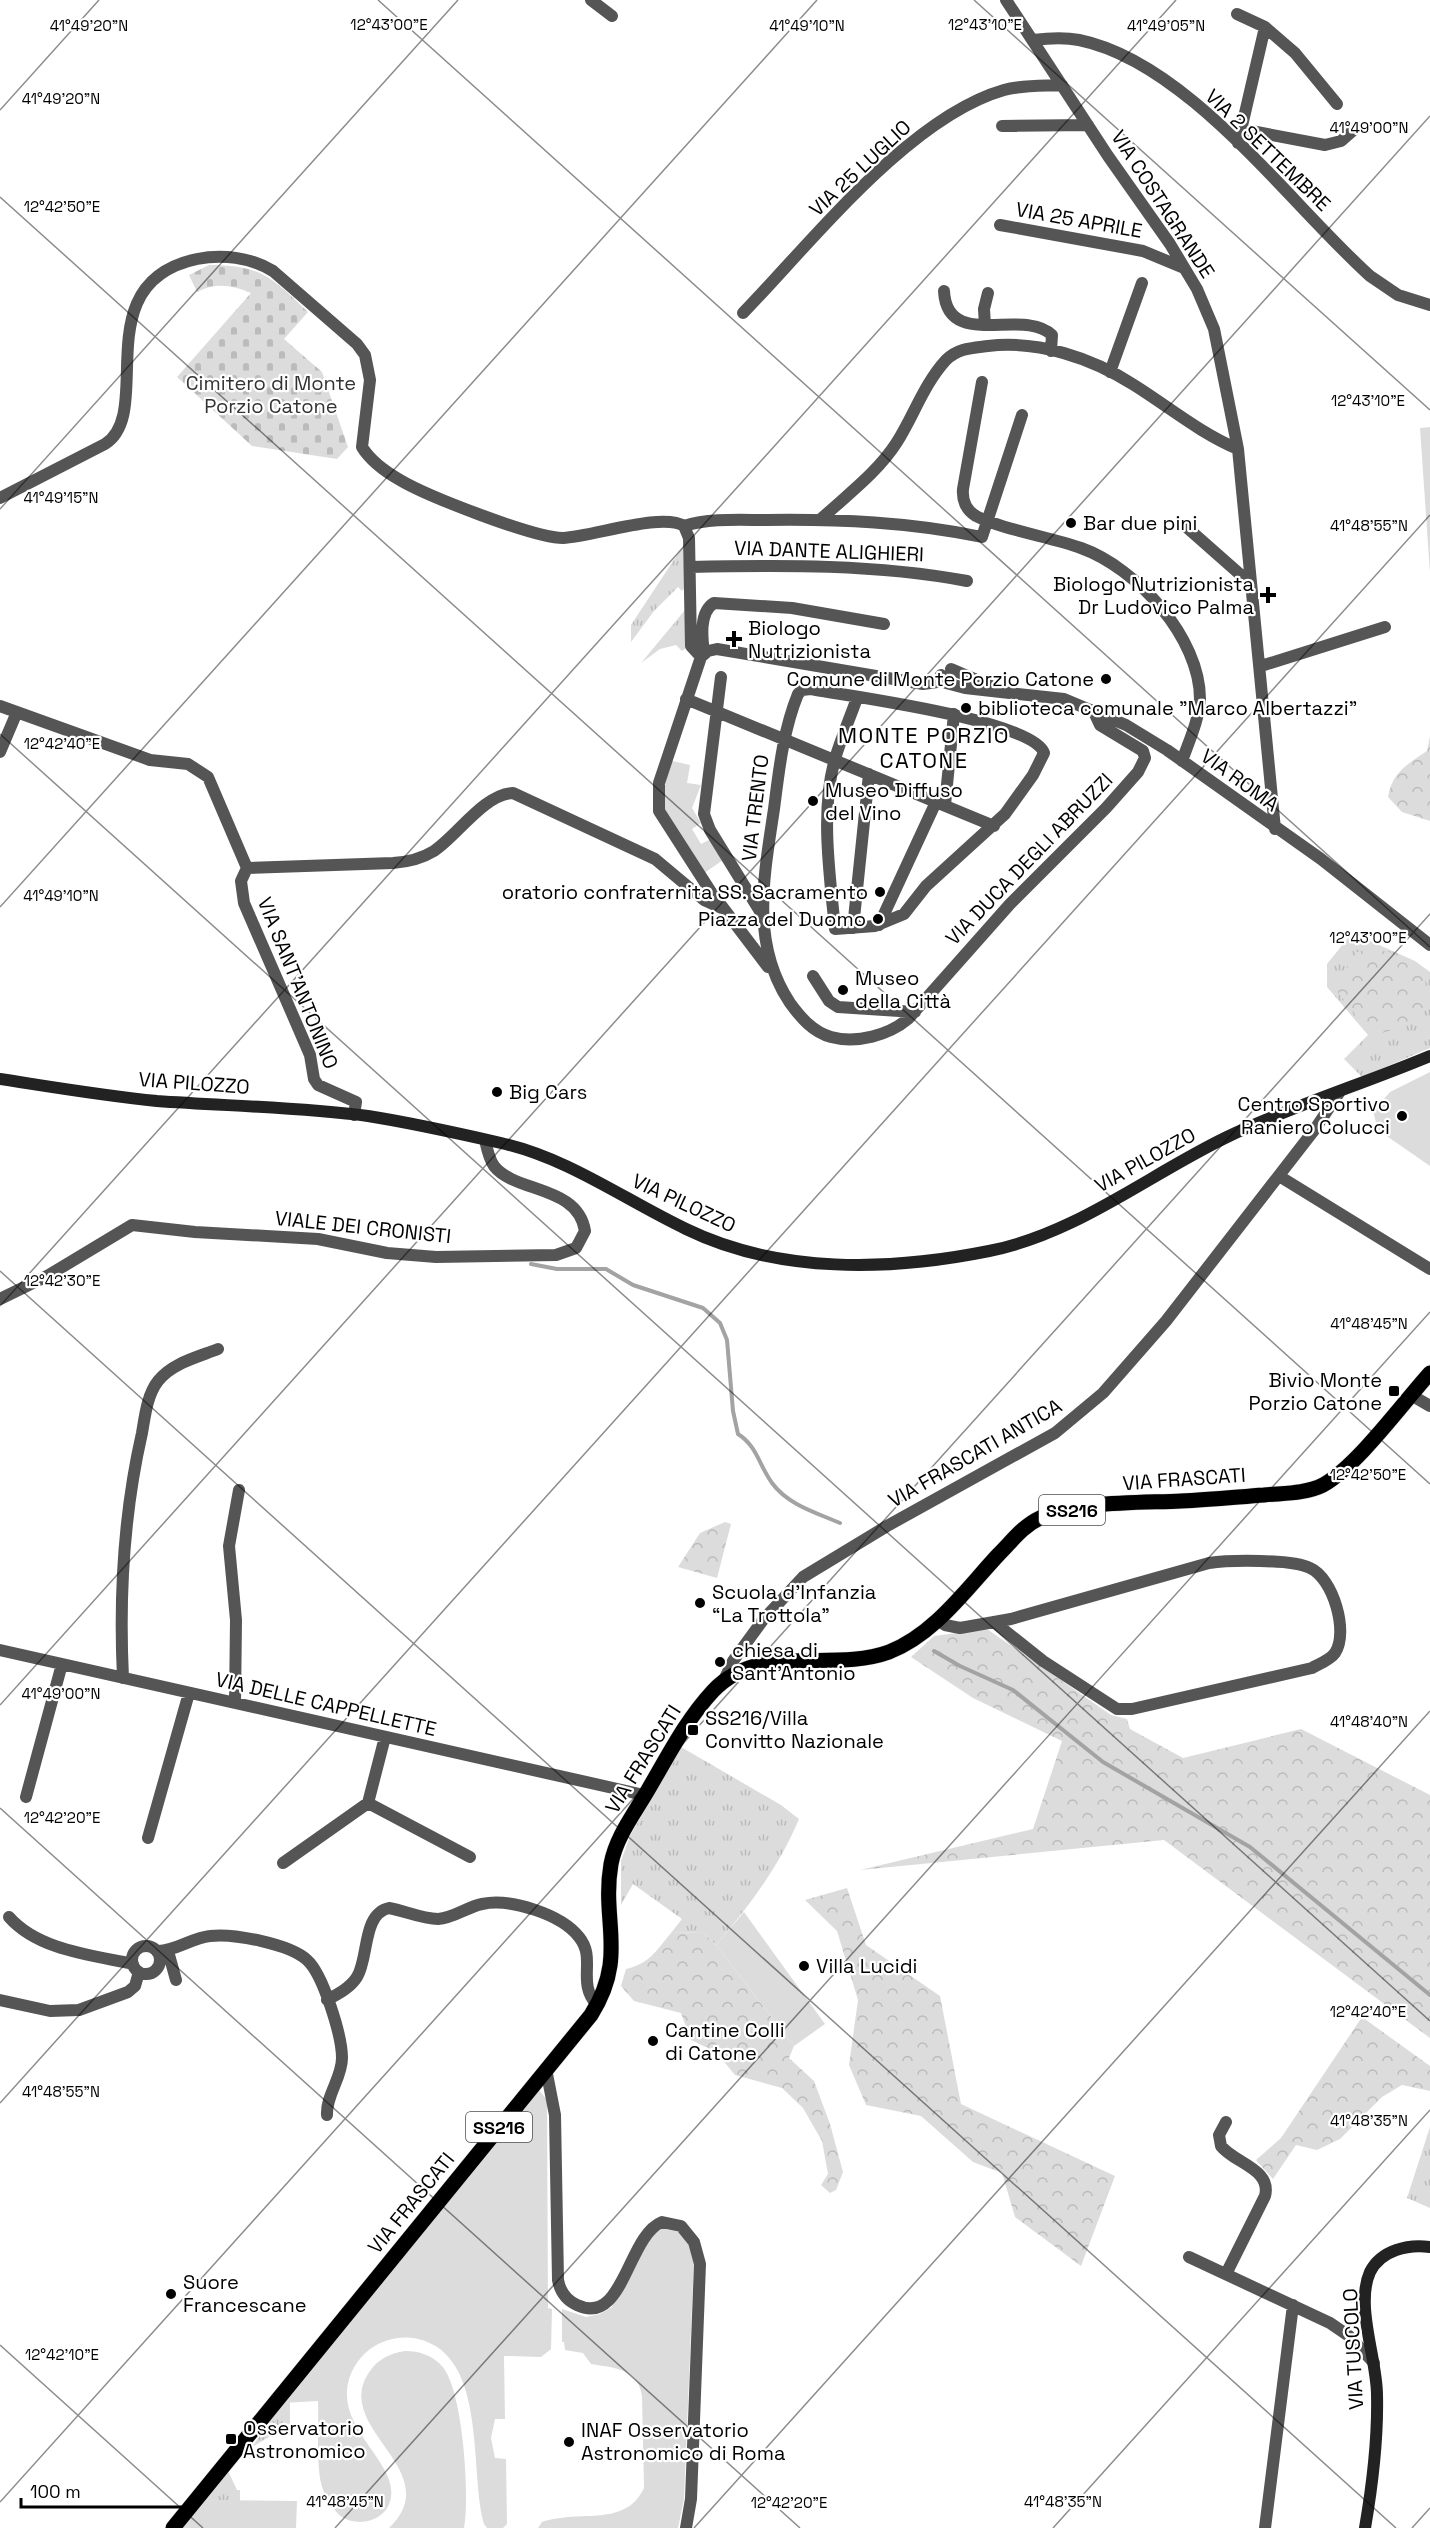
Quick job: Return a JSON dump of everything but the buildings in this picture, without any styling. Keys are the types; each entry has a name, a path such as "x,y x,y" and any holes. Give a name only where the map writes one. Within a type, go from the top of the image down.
{"main road":[{"name":"VIA PILOZZO","path":"0,1079 133,1098 354,1115 485,1140 545,1157 687,1229 733,1248 798,1261 879,1264 977,1254 1037,1238 1074,1221 1223,1139 1430,1056"},
{"name":"VIA FRASCATI","path":"173,2528 581,2029 597,2005 607,1985 611,1963 612,1859 622,1833 683,1730 723,1682 761,1663 843,1660 882,1654 909,1642 937,1620 1013,1539 1039,1519 1063,1512 1114,1504 1200,1500 1310,1490 1329,1481 1346,1468 1430,1373"},
{"name":"VIA TUSCOLO","path":"1365,2528 1378,2403 1366,2304 1367,2281 1371,2270 1382,2258 1395,2250 1430,2247"}],"street":[{"path":"591,0 612,16"},
{"name":"VIA COSTAGRANDE","path":"1006,0 1184,268 1207,311 1217,338 1238,449 1261,666 1275,830"},
{"path":"1237,14 1265,27 1295,52 1337,104"},
{"path":"1238,142 1265,27"},
{"name":"VIA 2 SETTEMBRE","path":"1034,40 1080,40 1136,61 1163,79 1238,142 1370,276 1398,295 1430,305"},
{"name":"VIA 25 LUGLIO","path":"743,313 868,181 934,128 1001,91 1062,85"},
{"path":"1002,126 1088,124"},
{"path":"1241,129 1324,145 1341,141 1357,127"},
{"name":"VIA 25 APRILE","path":"1000,225 1143,251 1184,268"},
{"path":"0,498 105,444 118,433 123,417 126,355 131,325 141,296 159,274 187,262 221,257 255,262 280,276 363,351 370,375 362,447 389,473 412,486 548,537 574,537 666,521 684,526 710,520 821,519 926,526 982,537 1022,415"},
{"path":"1110,372 1142,283"},
{"path":"944,291 946,305 952,314 968,324 1014,324 1045,330 1053,338 1051,351"},
{"path":"985,325 984,309 988,293"},
{"path":"821,519 888,455 931,381 952,355 964,349 1005,344 1027,345 1110,372 1211,437 1238,449"},
{"path":"982,382 963,497 972,513 988,520 1095,554 1124,570 1154,598 1182,641 1198,685 1198,714 1182,761"},
{"path":"1183,524 1251,584"},
{"path":"684,526 689,538 691,646 702,655"},
{"name":"VIA DANTE ALIGHIERI","path":"690,567 776,565 897,570 967,581"},
{"path":"772,973 724,909 658,808 658,786 702,655 705,612 708,606 717,603 801,609 884,624"},
{"path":"1261,666 1385,627"},
{"name":"VIA ROMA","path":"702,655 717,649 923,684 937,682 946,676 1006,692 1064,699 1094,710 1142,734 1182,761 1275,830 1321,859 1430,945"},
{"path":"722,677 704,814 712,833 763,916"},
{"name":"VIA TRENTO","path":"764,935 763,916 768,848 783,739 797,697 802,690 811,689 857,698"},
{"path":"857,698 954,714 1038,744 1044,751 1043,759 1026,786 994,826 926,886 904,914 879,925 835,929 827,851 834,760 857,698"},
{"path":"686,699 994,826"},
{"path":"0,706 150,760 188,764 208,777 247,868"},
{"name":"VIA DUCA DEGLI ABRUZZI","path":"764,935 772,973 800,1015 815,1029 831,1037 854,1038 885,1033 899,1026 915,1012 1003,911 1096,819 1143,765 1146,758 1143,751 1100,726 1094,710"},
{"path":"0,752 17,712"},
{"path":"879,925 940,803 949,772 954,714"},
{"path":"853,928 868,774"},
{"name":"VIA SANT'ANTONINO","path":"354,1115 356,1102 324,1089 314,1079 310,1054 244,903 241,881 247,868 397,863 416,860 439,848 496,798 513,793 655,859 704,900 724,909"},
{"path":"813,976 829,1001 838,1007 915,1012"},
{"name":"VIA FRASCATI ANTICA","path":"723,1682 733,1661 763,1620 804,1577 893,1522 1051,1436 1096,1400 1166,1321 1279,1176 1339,1093"},
{"name":"VIALE DEI CRONISTI","path":"0,1299 49,1275 122,1228 137,1224 195,1232 318,1239 387,1253 436,1257 526,1257 562,1254 576,1248 582,1241 585,1231 578,1213 551,1194 497,1169 490,1159 485,1140"},
{"path":"1279,1176 1430,1269"},
{"path":"123,1678 121,1627 128,1510 134,1467 149,1401 156,1384 166,1374 218,1349"},
{"path":"1411,1395 1430,1406"},
{"path":"235,1703 236,1620 229,1546 239,1490"},
{"path":"937,1620 945,1625 960,1628 994,1622 1227,1560 1307,1566 1320,1573 1328,1583 1342,1633 1333,1656 1312,1668 1132,1709 1117,1709 1043,1661 994,1622"},
{"name":"VIA DELLE CAPPELLETTE","path":"0,1650 644,1795"},
{"path":"26,1797 62,1664"},
{"path":"148,1838 189,1693"},
{"path":"283,1863 368,1803 385,1737"},
{"path":"368,1803 470,1857"},
{"path":"327,2000 347,1988 357,1977 364,1960 371,1925 385,1909 440,1918 476,1906 494,1903 547,1914 576,1934 583,1942 587,1956 587,1990 597,2005"},
{"path":"9,1917 20,1929 35,1937 136,1968 148,1974 157,1969 163,1951"},
{"path":"0,2000 50,2011 79,2010 128,1992 135,1986 136,1968 133,1955 138,1948 147,1946 163,1951 197,1939 222,1936 286,1949 300,1954 312,1965 327,2000 342,2059 339,2075 328,2104 327,2115"},
{"path":"163,1951 176,1980"},
{"path":"546,2069 553,2095 556,2121 558,2280 566,2297 584,2308 596,2308 606,2303 619,2288 643,2236 662,2222 681,2226 699,2252 691,2499 686,2528"},
{"path":"1226,2122 1219,2135 1221,2146 1259,2174 1266,2187 1265,2196 1226,2274"},
{"path":"1189,2257 1342,2330 1374,2363"},
{"path":"1265,2528 1293,2305"}],"green space":[{"name":"Cimitero di Monte Porzio Catone","path":"209,265 242,268 265,276 285,290 308,312 284,339 322,372 348,447 337,459 252,446 177,377 251,293 224,286 210,287 197,292 189,275"},
{"path":"1430,427 1430,573 1420,428"},
{"path":"683,546 685,587 682,591 678,587 654,611 631,642 631,625"},
{"path":"685,610 686,648 682,651 676,645 660,649 641,663"},
{"path":"1430,736 1430,821 1402,812 1388,797 1397,775 1427,751"},
{"path":"668,760 690,765 687,783 701,785 692,808 701,823 692,829 701,844 711,839 723,860 703,874 662,812"},
{"path":"1352,933 1415,961 1430,972 1430,1048 1362,1077 1344,1059 1368,1035 1327,987 1327,964"},
{"path":"1386,951 1414,963 1426,974 1423,1021 1372,1036 1333,986 1357,952"},
{"name":"Centro Sportivo Raniero Colucci","path":"1430,1072 1430,1166 1378,1130 1373,1111 1390,1092"},
{"path":"725,1522 731,1524 717,1578 678,1567 700,1533"},
{"path":"987,1629 1111,1715 1127,1719 1130,1729 1183,1758 1301,1729 1430,1795 1430,2038 1164,1840 860,1870 1033,1829 1062,1741 973,1698 911,1657 934,1636"},
{"path":"681,1747 781,1805 799,1819 791,1837 762,1885 716,1945 702,1932 671,1933 682,1919 633,1884 621,1905 621,1861 630,1836"},
{"path":"847,1888 866,1945 940,1996 961,2104 1115,2176 1081,2266 1015,2217 1002,2173 973,2162 921,2116 866,2105 849,2065 858,2000 837,1931 805,1900"},
{"path":"744,1912 825,2024 794,2046 716,1945"},
{"path":"702,1932 716,1945 794,2046 789,2058 814,2081 830,2124 843,2172 836,2190 830,2193 821,2185 828,2174 822,2141 803,2108 782,2088 735,2075 716,2052 691,2040 681,2013 634,2001 621,1986 626,1969 646,1960 671,1933"},
{"path":"1362,2017 1430,2066 1430,2091 1402,2085 1382,2097 1340,2139 1317,2150 1296,2145 1273,2179 1256,2160 1281,2138"},
{"path":"539,2090 547,2100 548,2308 552,2309 551,2349 541,2357 504,2356 505,2419 495,2419 491,2438 495,2458 506,2459 507,2524 503,2528 487,2528 484,2524 472,2418 466,2391 456,2367 440,2349 418,2339 406,2337 387,2340 361,2357 351,2373 347,2391 348,2406 353,2420 386,2472 390,2485 389,2505 379,2516 365,2522 342,2517 326,2497 319,2474 318,2401 283,2403"},
{"path":"1430,2127 1430,2208 1407,2198"},
{"path":"667,2226 685,2235 694,2259 684,2499 678,2528 538,2528 542,2522 557,2518 614,2513 626,2508 636,2500 644,2488 640,2387 636,2380 624,2371 591,2364 583,2353 565,2350 564,2342 562,2342 562,2309 586,2317 600,2314 612,2307 644,2239"},
{"path":"405,2351 430,2356 442,2366 449,2378 460,2419 463,2444 466,2493 464,2528 389,2528 404,2507 406,2487 399,2468 364,2411 362,2392 370,2371 377,2363 390,2355"},
{"path":"290,2402 290,2425 252,2447 283,2403"},
{"path":"223,2472 229,2473 237,2490 240,2490 240,2501 200,2500"},
{"path":"200,2500 297,2501 296,2528 176,2528"}],"waterway":[{"path":"531,1264 557,1269 606,1269 633,1285 703,1308 720,1323 727,1340 733,1411 738,1434 750,1444 779,1491 794,1503 840,1523"},
{"path":"934,1651 960,1666 1013,1690 1103,1762 1250,1847 1430,1995"}],"place":[{"name":"Bar due pini","path":"1071,523"},
{"name":"Biologo Nutrizionista Dr Ludovico Palma","path":"1268,595"},
{"name":"Biologo Nutrizionista","path":"734,639"},
{"name":"Comune di Monte Porzio Catone","path":"1106,679"},
{"name":"biblioteca comunale \"Marco Albertazzi\"","path":"966,708"},
{"name":"Museo Diffuso del Vino","path":"813,801"},
{"name":"oratorio confraternita SS. Sacramento","path":"880,892"},
{"name":"Piazza del Duomo","path":"878,919"},
{"name":"Museo della Città","path":"843,990"},
{"name":"Big Cars","path":"497,1092"},
{"name":"Centro Sportivo Raniero Colucci","path":"1402,1116"},
{"name":"Bivio Monte Porzio Catone","path":"1394,1391"},
{"name":"Scuola d’Infanzia “La Trottola”","path":"700,1603"},
{"name":"chiesa di Sant'Antonio","path":"720,1662"},
{"name":"SS216/Villa Convitto Nazionale","path":"693,1730"},
{"name":"Villa Lucidi","path":"804,1966"},
{"name":"Cantine Colli di Catone","path":"653,2041"},
{"name":"Suore Francescane","path":"171,2294"},
{"name":"Osservatorio Astronomico","path":"231,2439"},
{"name":"INAF Osservatorio Astronomico di Roma","path":"569,2442"}],"district":[{"name":"MONTE PORZIO CATONE","path":"924,748"}]}
